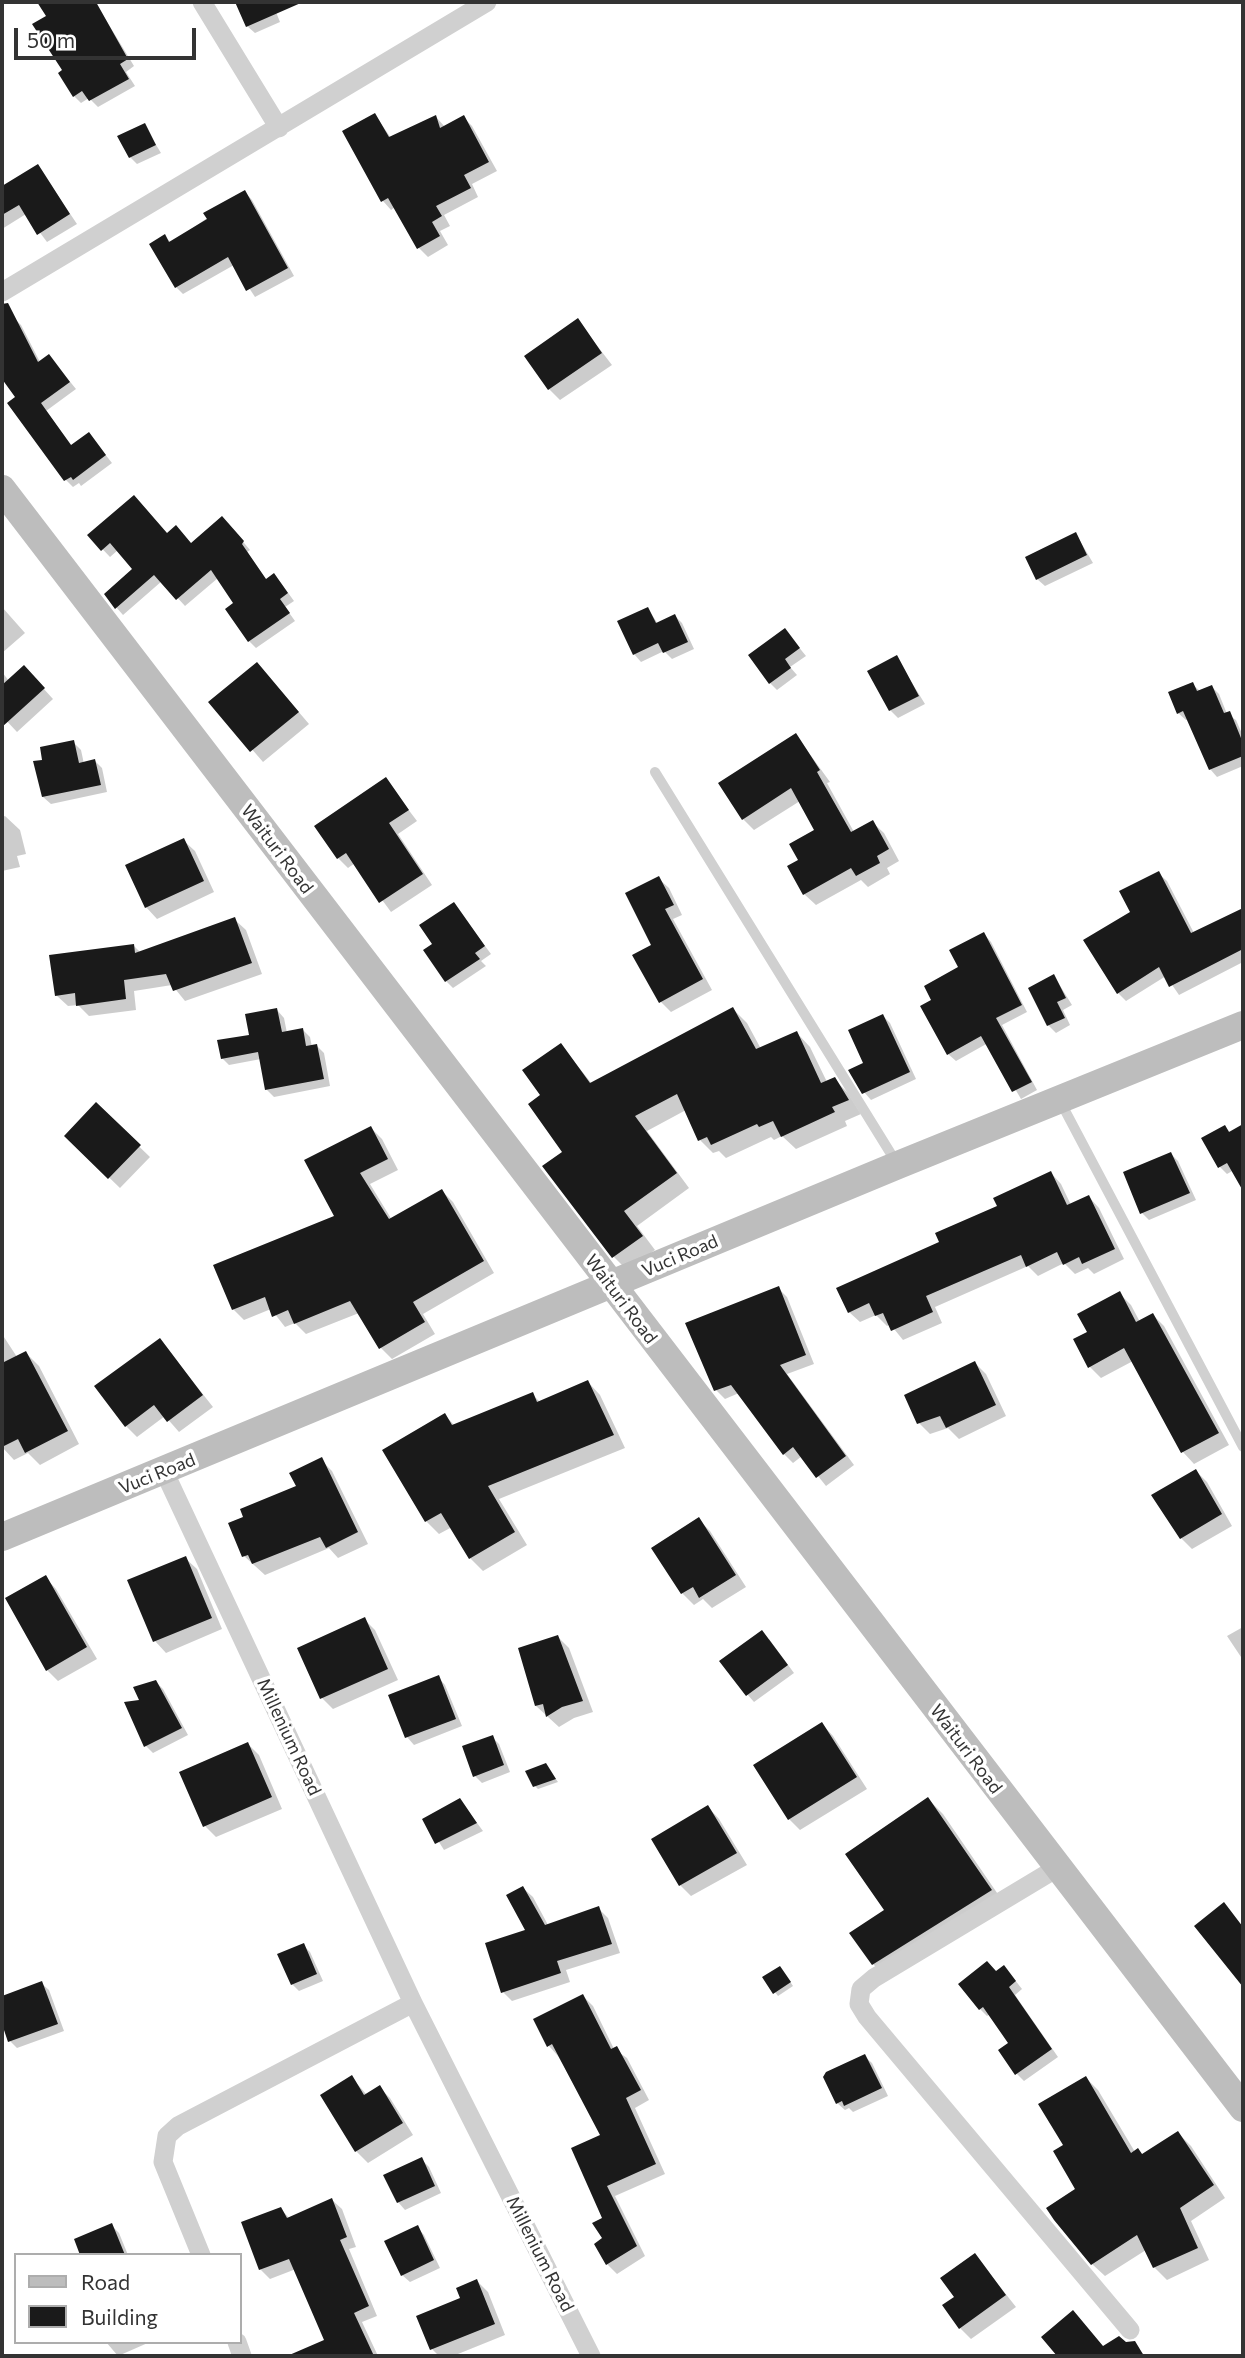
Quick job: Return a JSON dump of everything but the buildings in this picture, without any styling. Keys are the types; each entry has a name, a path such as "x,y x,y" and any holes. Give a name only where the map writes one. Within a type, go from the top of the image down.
{"main road":[{"name":"Waituri Road","path":"2,489 1243,2108"},
{"name":"Vuci Road","path":"2,1538 898,1165 1243,1026"}],"street":[{"path":"202,2 279,128"},
{"path":"2,292 487,2"},
{"name":"Millenium Road","path":"164,1471 413,2003 591,2356"},
{"path":"1057,1868 874,1978 861,1989 859,2004 867,2017 1130,2330"},
{"path":"200,2253 163,2162 167,2136 178,2126 413,2003"}],"lane":[{"path":"655,772 898,1165"},
{"path":"1060,1101 1243,1447"}]}
